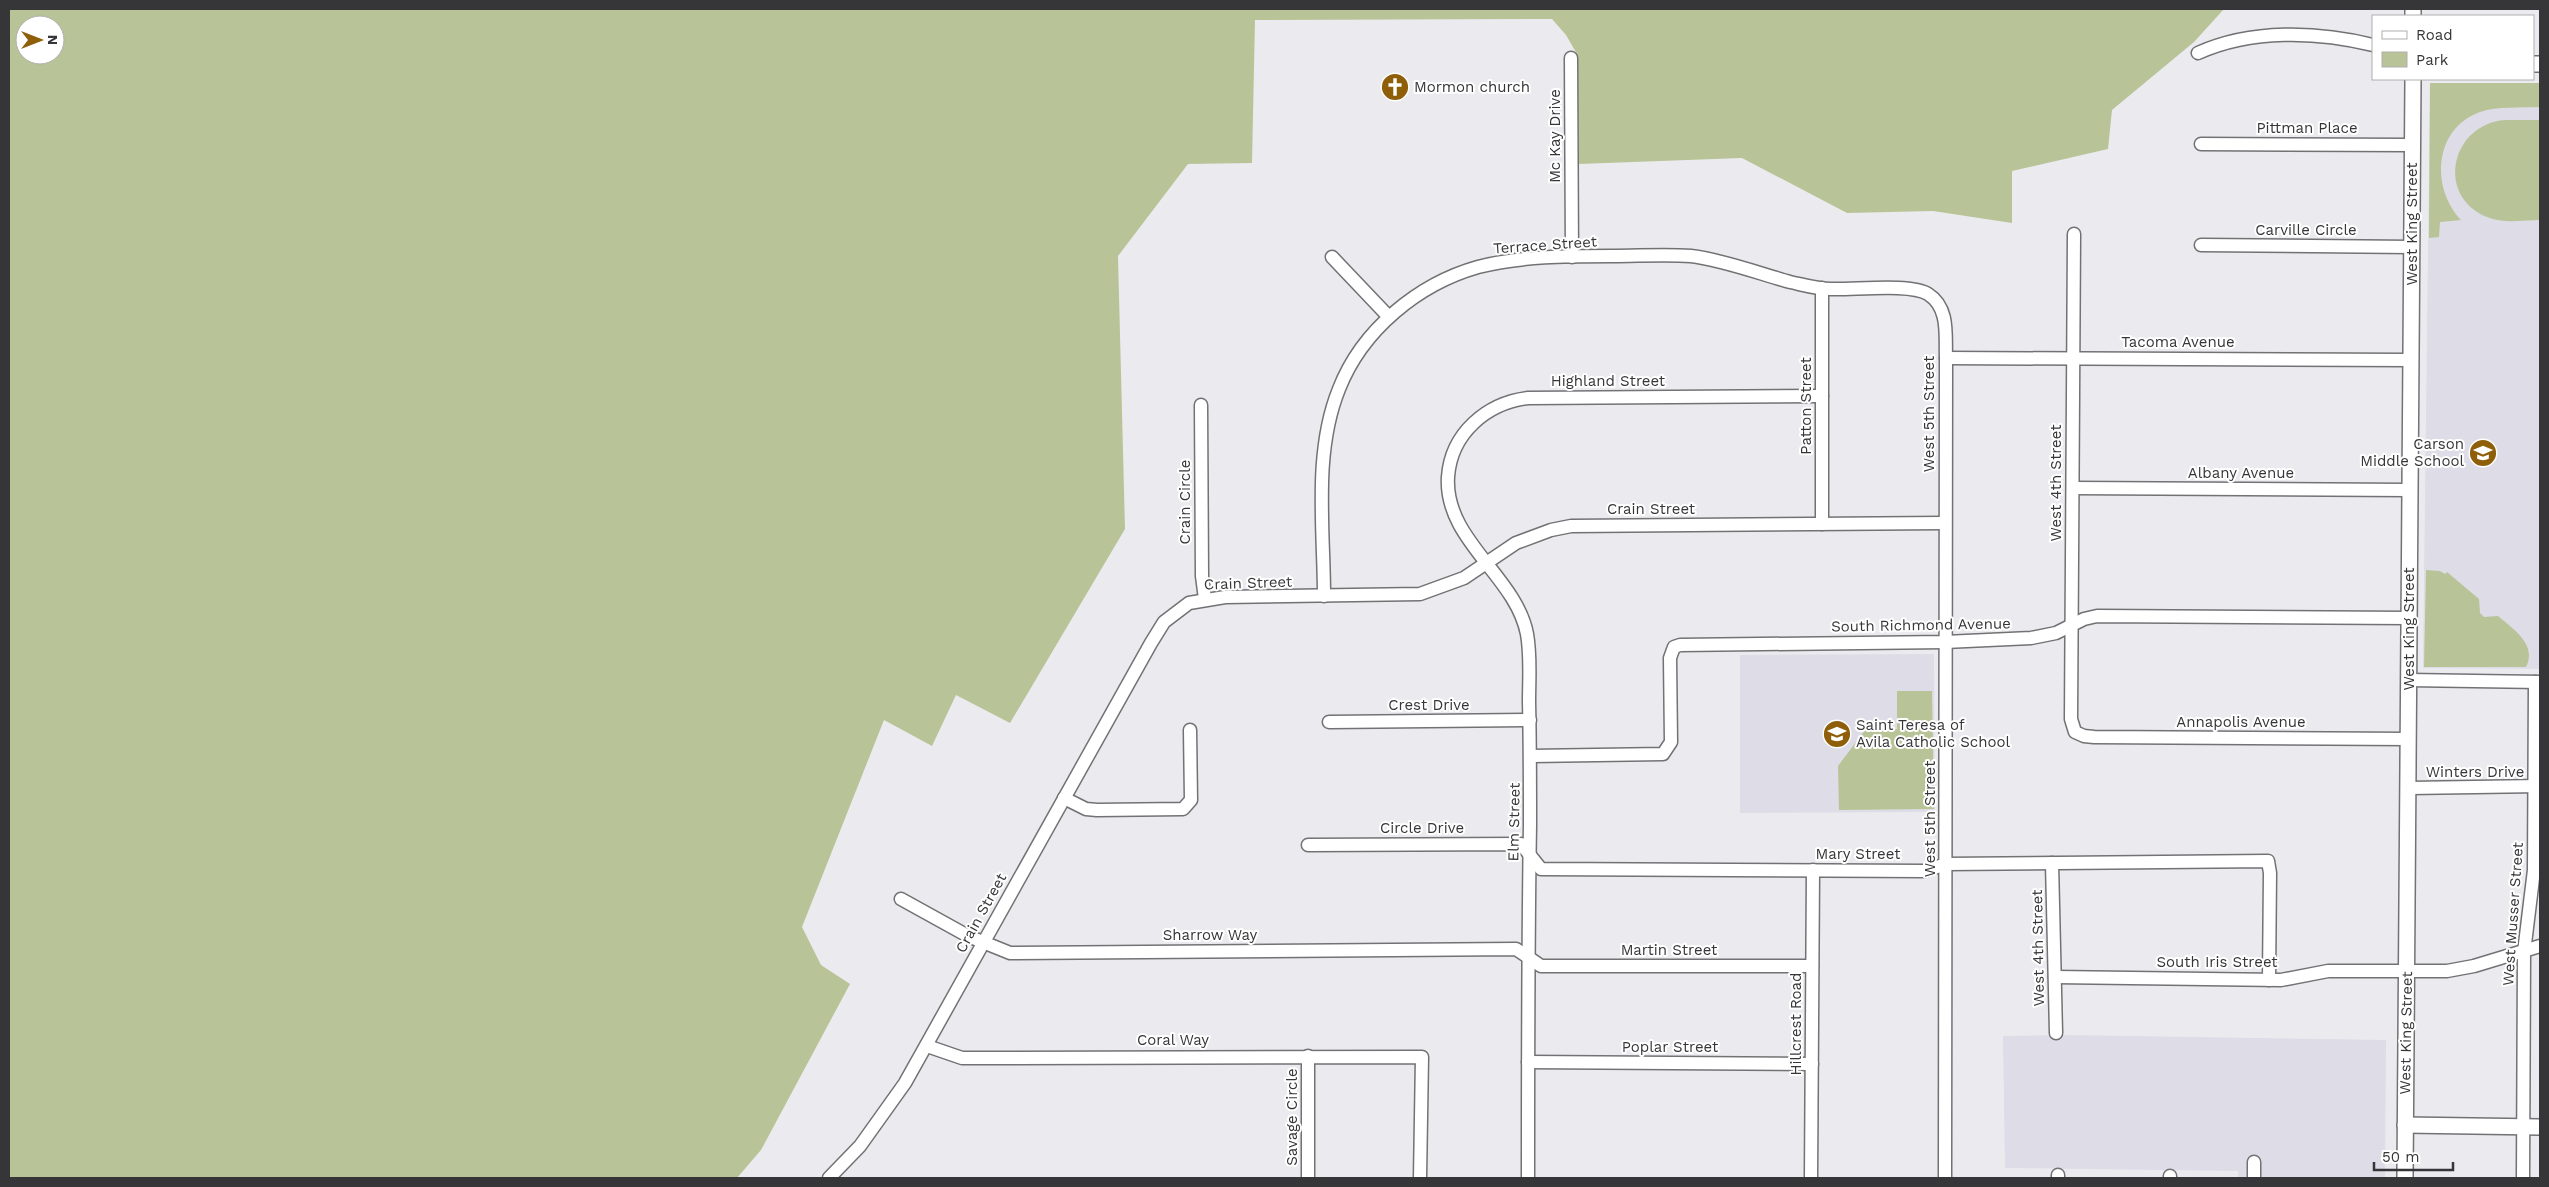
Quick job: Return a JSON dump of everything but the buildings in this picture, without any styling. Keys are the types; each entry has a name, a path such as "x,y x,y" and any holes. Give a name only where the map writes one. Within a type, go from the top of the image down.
{"street":[{"path":"2198,53 2249,37 2320,36 2372,45"},
{"name":"Mc Kay Drive","path":"1571,58 1572,257"},
{"name":"West King Street","path":"2405,1178 2413,80"},
{"name":"Pittman Place","path":"2201,144 2412,145"},
{"name":"West 4th Street","path":"2074,234 2071,719 2075,732"},
{"name":"Carville Circle","path":"2200,245 2412,247"},
{"name":"Terrace Street","path":"1324,596 1323,458 1328,427 1339,388 1355,358 1375,331 1419,294 1450,277 1469,270 1504,262 1572,257 1692,256 1806,286 1920,290 1929,294 1942,310"},
{"path":"1332,257 1389,318"},
{"name":"Patton Street","path":"1822,288 1822,524"},
{"name":"West 5th Street","path":"1942,310 1946,358 1944,523 1945,1178"},
{"name":"Tacoma Avenue","path":"1946,358 2411,360"},
{"name":"Highland Street","path":"1448,489 1452,455 1463,434 1490,409 1512,400 1822,396"},
{"name":"Crain Circle","path":"1201,405 1202,576 1205,598"},
{"name":"Albany Avenue","path":"2073,488 2409,490"},
{"name":"Elm Street","path":"1448,489 1455,517 1513,600 1527,633 1530,720 1528,1178"},
{"name":"Crain Street","path":"829,1178 879,1122 927,1046 983,942 1164,622 1189,603 1205,598 1420,594 1464,578 1516,543 1551,530 1571,526 1944,523"},
{"name":"South Richmond Avenue","path":"1530,756 1663,754 1671,742 1671,651 1674,647 1680,645 1945,642 2030,638 2056,632 2096,616 2409,618"},
{"path":"2408,680 2538,682"},
{"name":"West Musser Street","path":"2523,1178 2524,952 2533,885 2537,787 2538,682"},
{"name":"Crest Drive","path":"1329,722 1530,720"},
{"path":"1064,798 1086,809 1183,809 1191,800 1190,730"},
{"name":"Annapolis Avenue","path":"2075,732 2084,736 2094,737 2409,739"},
{"name":"Winters Drive","path":"2409,788 2537,787"},
{"name":"Circle Drive","path":"1308,845 1521,844 1529,857"},
{"name":"Mary Street","path":"1529,857 1541,869 1925,871 1946,864 2268,861 2270,874 2269,980"},
{"name":"West 4th Street","path":"2052,863 2056,1033"},
{"name":"Hillcrest Road","path":"1811,1178 1813,870"},
{"name":"Sharrow Way","path":"901,898 983,942 1010,953 1516,949 1528,958"},
{"name":"South Iris Street","path":"2055,977 2281,980 2328,971 2447,971 2474,966 2540,946"},
{"name":"Martin Street","path":"1528,958 1542,966 1812,966"},
{"name":"Coral Way","path":"927,1046 962,1058 1422,1057 1420,1178"},
{"name":"Savage Circle","path":"1308,1056 1308,1178"},
{"name":"Poplar Street","path":"1528,1062 1812,1064"},
{"path":"2405,1125 2540,1128"},
{"path":"2254,1162 2254,1178"}],"shaded area":[{"name":"Carson Middle School","path":"2430,83 2540,83 2540,669 2423,668"},
{"name":"Saint Teresa of Avila Catholic School","path":"1934,654 1935,812 1740,813 1740,655"},
{"path":"2065,1035 2386,1040 2385,1178 2238,1178 2238,1171 2005,1168 2003,1036"}],"green space":[{"path":"9,9 2224,9 2194,42 2112,110 2108,149 2012,171 2012,223 1933,211 1847,213 1742,158 1579,164 1577,54 1566,35 1552,19 1255,20 1252,163 1188,164 1118,256 1125,529 1010,723 956,695 932,746 884,720 802,927 821,965 850,984 761,1150 737,1178 9,1178"},
{"path":"2430,83 2540,83 2540,107 2502,108 2480,112 2464,120 2453,132 2445,145 2441,176 2451,207 2461,220 2440,222 2439,237 2429,238"},
{"path":"2505,120 2540,120 2540,220 2506,221 2493,219 2471,207 2460,194 2456,178 2456,162 2462,147 2472,134 2487,124"},
{"path":"2426,570 2440,571 2445,574 2447,572 2479,599 2480,613 2484,617 2498,616 2516,632 2522,638 2529,651 2526,667 2424,667"},
{"path":"1897,691 1932,691 1934,809 1839,810 1838,766 1865,730 1897,729"}],"place":[{"name":"Mormon church","path":"1395,87"},
{"name":"Carson Middle School","path":"2483,453"},
{"name":"Saint Teresa of Avila Catholic School","path":"1837,734"}]}
